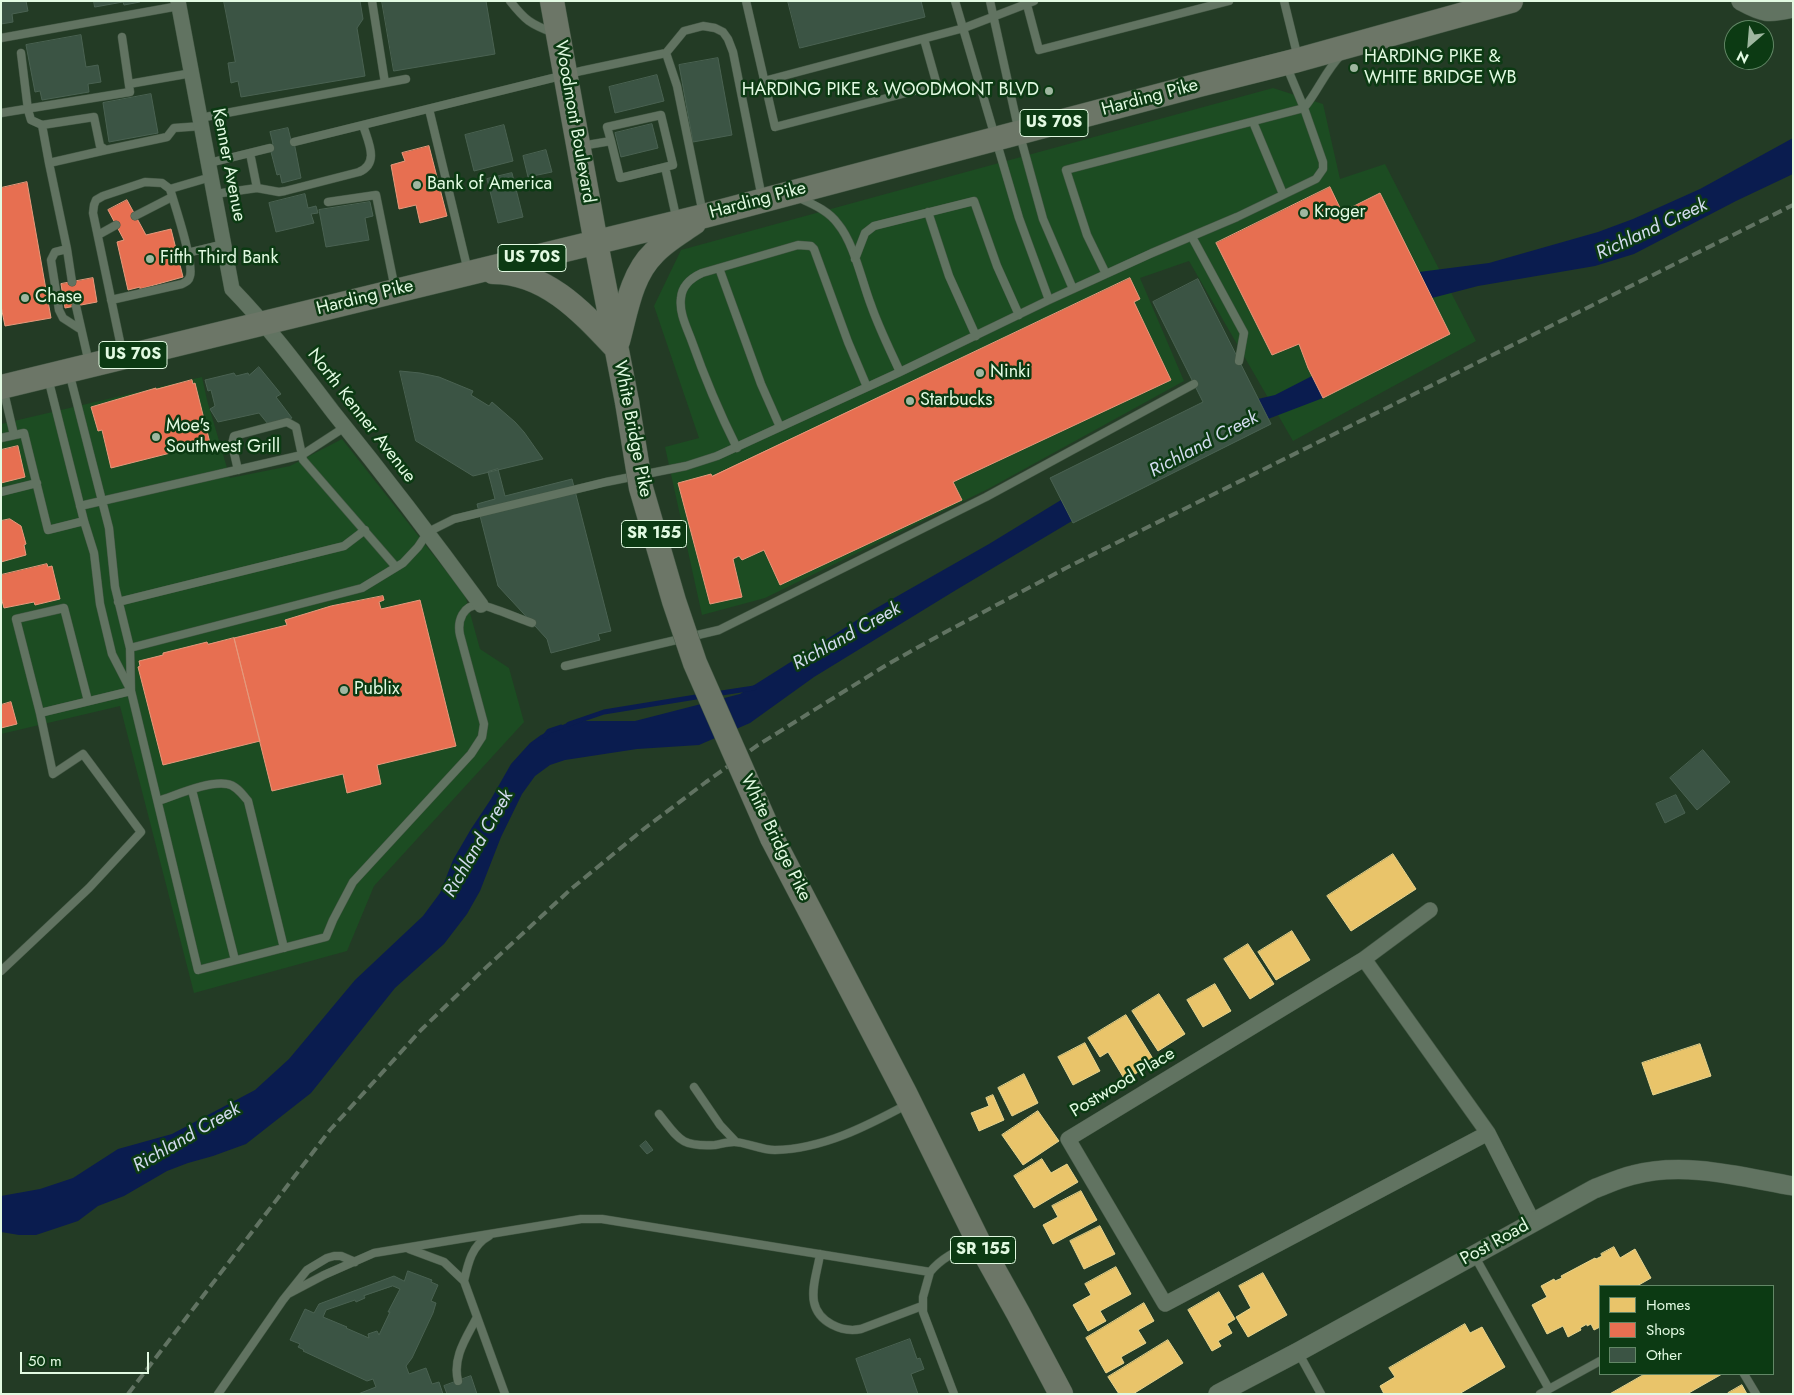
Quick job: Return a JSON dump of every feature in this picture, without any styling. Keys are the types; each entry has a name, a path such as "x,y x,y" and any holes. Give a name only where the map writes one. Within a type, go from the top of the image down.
{"main road":[{"name":"Woodmont Boulevard","path":"552,1 596,243"},
{"name":"Harding Pike","path":"2,386 704,216 994,138 1292,62 1511,1"},
{"path":"616,348 630,297 643,267 654,253 704,216"},
{"name":"White Bridge Pike","path":"596,243 627,402 641,488 674,601 695,663 772,838 910,1103 978,1241 1060,1394"},
{"path":"469,272 503,272 526,277 550,288 590,321 616,348"}],"street":[{"path":"1741,1 1759,11 1778,12 1793,8"},
{"name":"Kenner Avenue","path":"179,4 232,289 264,323"},
{"name":"North Kenner Avenue","path":"264,323 428,532 481,605"},
{"path":"1430,910 1364,959 1488,1133 1533,1222"},
{"name":"Postwood Place","path":"1364,959 1068,1139 1165,1304 1488,1133"},
{"name":"Post Road","path":"1218,1394 1594,1189 1634,1174 1679,1170 1706,1172 1793,1186"}],"lane":[{"path":"372,1 385,83"},
{"path":"510,1 525,20 535,26 558,34"},
{"path":"746,1 775,127 936,85 924,39"},
{"path":"955,1 994,138 1025,236 1049,300"},
{"path":"990,1 1019,132 1046,227 1073,289"},
{"path":"764,81 964,28 1028,2 1039,50 1229,1"},
{"path":"130,648 362,588 403,563 418,547 428,532 454,519 606,482 686,466 737,448 1049,300 1192,237 1316,179 1323,169 1323,162 1304,108 1292,62 1284,1"},
{"path":"1,38 179,4"},
{"path":"294,142 566,75 666,53 684,31 703,26 723,32 733,52 763,200"},
{"path":"1,113 130,92 122,37"},
{"path":"1106,274 1087,235 1066,170 1304,108 1316,94 1336,60 1352,44"},
{"path":"21,53 31,120 42,125 94,117 96,118 100,146 106,150"},
{"path":"666,53 677,86 704,216"},
{"path":"129,84 192,73"},
{"path":"49,163 167,137 174,128 406,79"},
{"path":"429,109 469,272"},
{"path":"661,115 673,165 620,178 611,141 607,127 661,115"},
{"path":"1252,122 1283,194"},
{"path":"42,125 72,282"},
{"path":"214,194 257,188 285,191 366,169 370,165 371,157 363,125"},
{"path":"579,147 611,141"},
{"path":"135,216 210,170 250,153 270,148"},
{"path":"250,153 257,188"},
{"path":"665,167 677,222"},
{"path":"111,300 188,282 191,271 187,253 171,193 162,183 145,182 96,200 94,205 98,235 111,300 123,357"},
{"path":"788,194 823,210 842,230 855,258 871,306 900,372"},
{"path":"328,202 376,195 395,290"},
{"path":"855,258 866,233 874,226 974,200 998,266 1019,315"},
{"path":"928,212 949,276 976,336"},
{"path":"98,235 116,226"},
{"path":"1192,237 1244,333 1239,361"},
{"path":"187,253 224,244"},
{"path":"737,448 701,368 682,315 683,290 688,283 702,273 798,245 811,246 818,258 837,313 867,387"},
{"path":"67,249 55,252 51,260 59,310 63,318 80,329"},
{"path":"719,268 758,375 780,427"},
{"path":"76,306 80,329 68,370 80,506 94,553 100,604 112,654 131,692"},
{"path":"68,370 109,528 115,587 130,648 131,692 198,970 326,937 344,898 354,882 470,754 482,737 484,724 458,626 459,619 469,608 481,605 532,624"},
{"path":"565,666 719,630 986,497 1194,384"},
{"path":"2,386 14,435"},
{"path":"238,470 232,444 234,436 287,422 296,427 303,460 396,567"},
{"path":"80,506 302,455 346,427"},
{"path":"1,438 24,432 48,530 84,521"},
{"path":"1,492 37,483"},
{"path":"118,602 344,546 365,530"},
{"path":"1,971 89,888 141,832 82,754 53,774 40,713 16,619 64,608 88,701"},
{"path":"40,713 131,692"},
{"path":"158,801 208,785 228,784 236,788 248,802 284,948"},
{"path":"192,790 235,960"},
{"path":"694,1087 720,1125 736,1142"},
{"path":"659,1114 677,1137 692,1145 736,1142 774,1150 809,1146 840,1137 872,1124 910,1103"},
{"path":"288,1294 324,1275 374,1253 449,1239 491,1235 570,1220 592,1218 930,1272"},
{"path":"464,1281 473,1251 479,1243 491,1235"},
{"path":"954,1394 922,1306 923,1297 930,1272 936,1264 955,1251 978,1241"},
{"path":"408,1248 444,1262 464,1281 505,1394"},
{"path":"820,1254 814,1302 817,1311 840,1329 860,1330 922,1306"},
{"path":"1474,1255 1549,1389"},
{"path":"218,1394 307,1270 327,1258 341,1256 355,1262"},
{"path":"458,1381 456,1371 458,1356 477,1317"},
{"path":"1298,1352 1321,1394"},
{"path":"1540,1394 1599,1362"},
{"path":"1745,1375 1756,1394"}],"shaded area":[{"path":"1273,88 1323,104 1340,179 1385,164 1476,341 1293,441 1189,261 1140,278 1184,381 988,489 765,598 702,615 665,447 699,438 654,306 681,250"},
{"path":"202,377 230,478 290,466 342,439 465,595 480,649 509,668 524,722 374,886 347,951 194,993 120,706 1,734 1,424"}],"water":[{"path":"1793,138 1793,174 1736,201 1634,254 1595,266 1478,286 1432,298 1419,272 1489,263 1598,232 1633,219 1700,189"},
{"path":"1312,376 1323,398 1268,419 1258,399 1275,395"},
{"path":"1061,500 1072,521 814,677 750,723 699,745 637,749 565,760 550,765 535,776 522,794 501,837 480,891 467,914 444,944 395,988 311,1093 246,1144 167,1171 124,1196 98,1206 78,1221 36,1235 1,1232 1,1196 40,1189 73,1178 118,1149 172,1134 255,1090 289,1059 355,980 423,916 440,893 453,860 511,764 530,743 541,735 567,723 635,721 740,694 873,610 989,544"}],"building: Homes":[{"path":"1393,854 1416,889 1351,931 1327,896"},
{"path":"1292,931 1310,960 1276,980 1258,952"},
{"path":"1248,944 1274,984 1250,999 1224,959"},
{"path":"1215,984 1231,1011 1203,1027 1187,1000"},
{"path":"1159,994 1185,1034 1158,1051 1132,1011"},
{"path":"1126,1015 1155,1062 1125,1080 1108,1052 1100,1057 1088,1038"},
{"path":"1085,1043 1100,1071 1073,1085 1058,1057"},
{"path":"1700,1044 1711,1076 1653,1095 1642,1063"},
{"path":"1024,1074 1038,1103 1012,1116 998,1088"},
{"path":"993,1095 1004,1120 979,1131 971,1113 989,1106 986,1098"},
{"path":"1038,1111 1059,1141 1023,1165 1002,1135"},
{"path":"1042,1159 1051,1173 1067,1164 1078,1182 1034,1208 1014,1176"},
{"path":"1081,1191 1097,1220 1053,1244 1043,1225 1058,1217 1052,1206"},
{"path":"1100,1226 1115,1254 1084,1269 1070,1241"},
{"path":"1614,1247 1620,1258 1635,1249 1651,1278 1639,1285 1599,1285 1599,1328 1594,1330 1591,1324 1587,1326 1587,1324 1580,1328 1581,1330 1568,1337 1563,1326 1547,1334 1532,1305 1547,1297 1541,1286 1554,1279 1555,1281 1562,1278 1561,1276 1602,1256 1601,1254"},
{"path":"1116,1267 1131,1294 1100,1311 1106,1321 1088,1331 1073,1305 1091,1295 1085,1284"},
{"path":"1263,1273 1287,1315 1248,1337 1236,1317 1251,1308 1239,1286"},
{"path":"1219,1292 1235,1319 1227,1324 1232,1333 1218,1341 1221,1346 1212,1351 1188,1310"},
{"path":"1144,1303 1154,1321 1138,1330 1146,1343 1121,1357 1124,1363 1106,1373 1086,1338"},
{"path":"1465,1324 1470,1333 1482,1327 1505,1367 1459,1394 1384,1394 1380,1386 1395,1377 1389,1368"},
{"path":"1168,1340 1183,1363 1133,1394 1119,1394 1108,1377"},
{"path":"1643,1375 1720,1375 1687,1394 1610,1394"},
{"path":"1742,1385 1747,1394 1728,1394 1728,1393"}],"building: Shops":[{"name":"Bank of America","path":"429,146 447,216 420,223 416,205 399,209 391,165 405,161 402,153"},
{"path":"27,182 51,318 5,326 1,306 1,188"},
{"path":"1330,187 1342,212 1380,193 1450,334 1323,398 1308,368 1299,344 1272,355 1216,243"},
{"name":"Fifth Third Bank","path":"127,200 146,235 171,229 183,277 140,289 140,287 128,290 117,242 124,240 108,210"},
{"path":"93,278 97,302 65,308 61,284"},
{"path":"1130,278 1140,299 1134,302 1171,380 953,482 962,500 780,585 764,550 742,560 739,556 733,559 742,597 710,604 678,483 711,474 712,476"},
{"path":"192,380 193,384 195,383 210,443 111,468 102,430 98,431 91,407 156,388"},
{"path":"18,446 25,477 1,483 1,450"},
{"path":"10,519 21,526 26,544 24,545 26,555 1,562 1,521"},
{"path":"47,564 48,567 52,566 60,599 35,605 34,602 4,608 1,597 1,575"},
{"name":"Publix","path":"383,596 384,600 379,602 381,609 420,600 456,746 377,765 381,784 347,793 343,774 272,791 234,638 287,625 285,620 331,606"},
{"path":"234,638 260,741 163,765 138,667 140,666 139,661 207,642 208,644"},
{"path":"11,702 17,724 1,728 1,705"}],"building: Other":[{"path":"1,1 26,1 28,11 12,14 13,22 1,24"},
{"path":"94,1 140,2 124,5 123,2 95,7"},
{"path":"224,1 360,1 363,19 357,28 365,76 241,97 238,81 231,83 228,63 235,62"},
{"path":"382,1 486,1 495,54 394,71"},
{"path":"788,1 921,1 925,17 800,48"},
{"path":"81,35 86,67 98,65 101,82 88,84 89,92 42,100 40,91 35,92 26,45"},
{"path":"718,58 732,135 693,142 679,65"},
{"path":"657,75 664,101 615,113 609,87"},
{"path":"151,94 158,133 109,142 103,103"},
{"path":"652,124 658,148 621,157 615,133"},
{"path":"504,125 513,161 474,171 465,135"},
{"path":"288,128 291,140 293,139 294,142 301,178 282,183 280,174 277,175 270,148 270,145 273,144 270,132"},
{"path":"546,150 552,172 528,177 523,156"},
{"path":"512,173 523,217 498,223 487,179"},
{"path":"305,194 308,208 316,206 318,213 311,214 314,223 276,232 269,203"},
{"path":"370,202 373,216 365,218 369,240 326,247 319,210"},
{"path":"1198,279 1271,424 1073,523 1050,478 1203,402 1153,302"},
{"path":"259,367 281,394 276,397 292,418 268,424 259,413 218,422 210,409 215,406 211,390 208,391 205,380 234,373 236,376 248,373 249,375"},
{"path":"400,371 439,377 473,391 471,395 489,406 492,402 524,432 543,459 473,476 416,441"},
{"path":"498,469 505,496 572,479 611,631 598,634 600,640 551,653 547,639 498,586 477,504 495,499 488,472"},
{"path":"1703,750 1730,782 1697,810 1670,778"},
{"path":"1676,795 1685,813 1665,823 1656,804"},
{"path":"646,1141 653,1150 647,1154 640,1146"},
{"path":"408,1271 432,1280 431,1282 438,1285 431,1301 436,1303 433,1313 412,1358 406,1366 409,1374 426,1368 432,1384 439,1382 443,1394 358,1394 376,1387 373,1379 367,1381 303,1351 298,1347 300,1344 290,1340 305,1309 314,1313 319,1304 394,1276 404,1281","holes":["393,1286 400,1289 379,1335 377,1331 368,1334 369,1338 323,1317 326,1310 355,1300 356,1302 365,1298 364,1296"]},
{"path":"910,1339 917,1359 920,1358 924,1369 911,1374 918,1394 868,1394 856,1359"},
{"path":"471,1376 477,1394 447,1394 444,1386"}],"waterway":[{"name":"Richland Creek","path":"715,694 754,688"},
{"name":"Richland Creek","path":"569,724 604,712 702,696"},
{"name":"Richland Creek","path":"545,736 549,731 561,727"}],"railway":[{"path":"128,1394 330,1130 421,1030 571,889 645,828 706,782 758,745 888,664 1066,568 1793,205"}],"place":[{"name":"HARDING PIKE & WHITE BRIDGE WB","path":"1354,68"},
{"name":"HARDING PIKE & WOODMONT BLVD","path":"1049,91"},
{"name":"Bank of America","path":"417,185"},
{"name":"Kroger","path":"1304,213"},
{"name":"Fifth Third Bank","path":"150,259"},
{"name":"Chase","path":"25,298"},
{"name":"Ninki","path":"980,373"},
{"name":"Starbucks","path":"910,401"},
{"name":"Moe's Southwest Grill","path":"156,437"},
{"name":"Publix","path":"344,690"}]}
